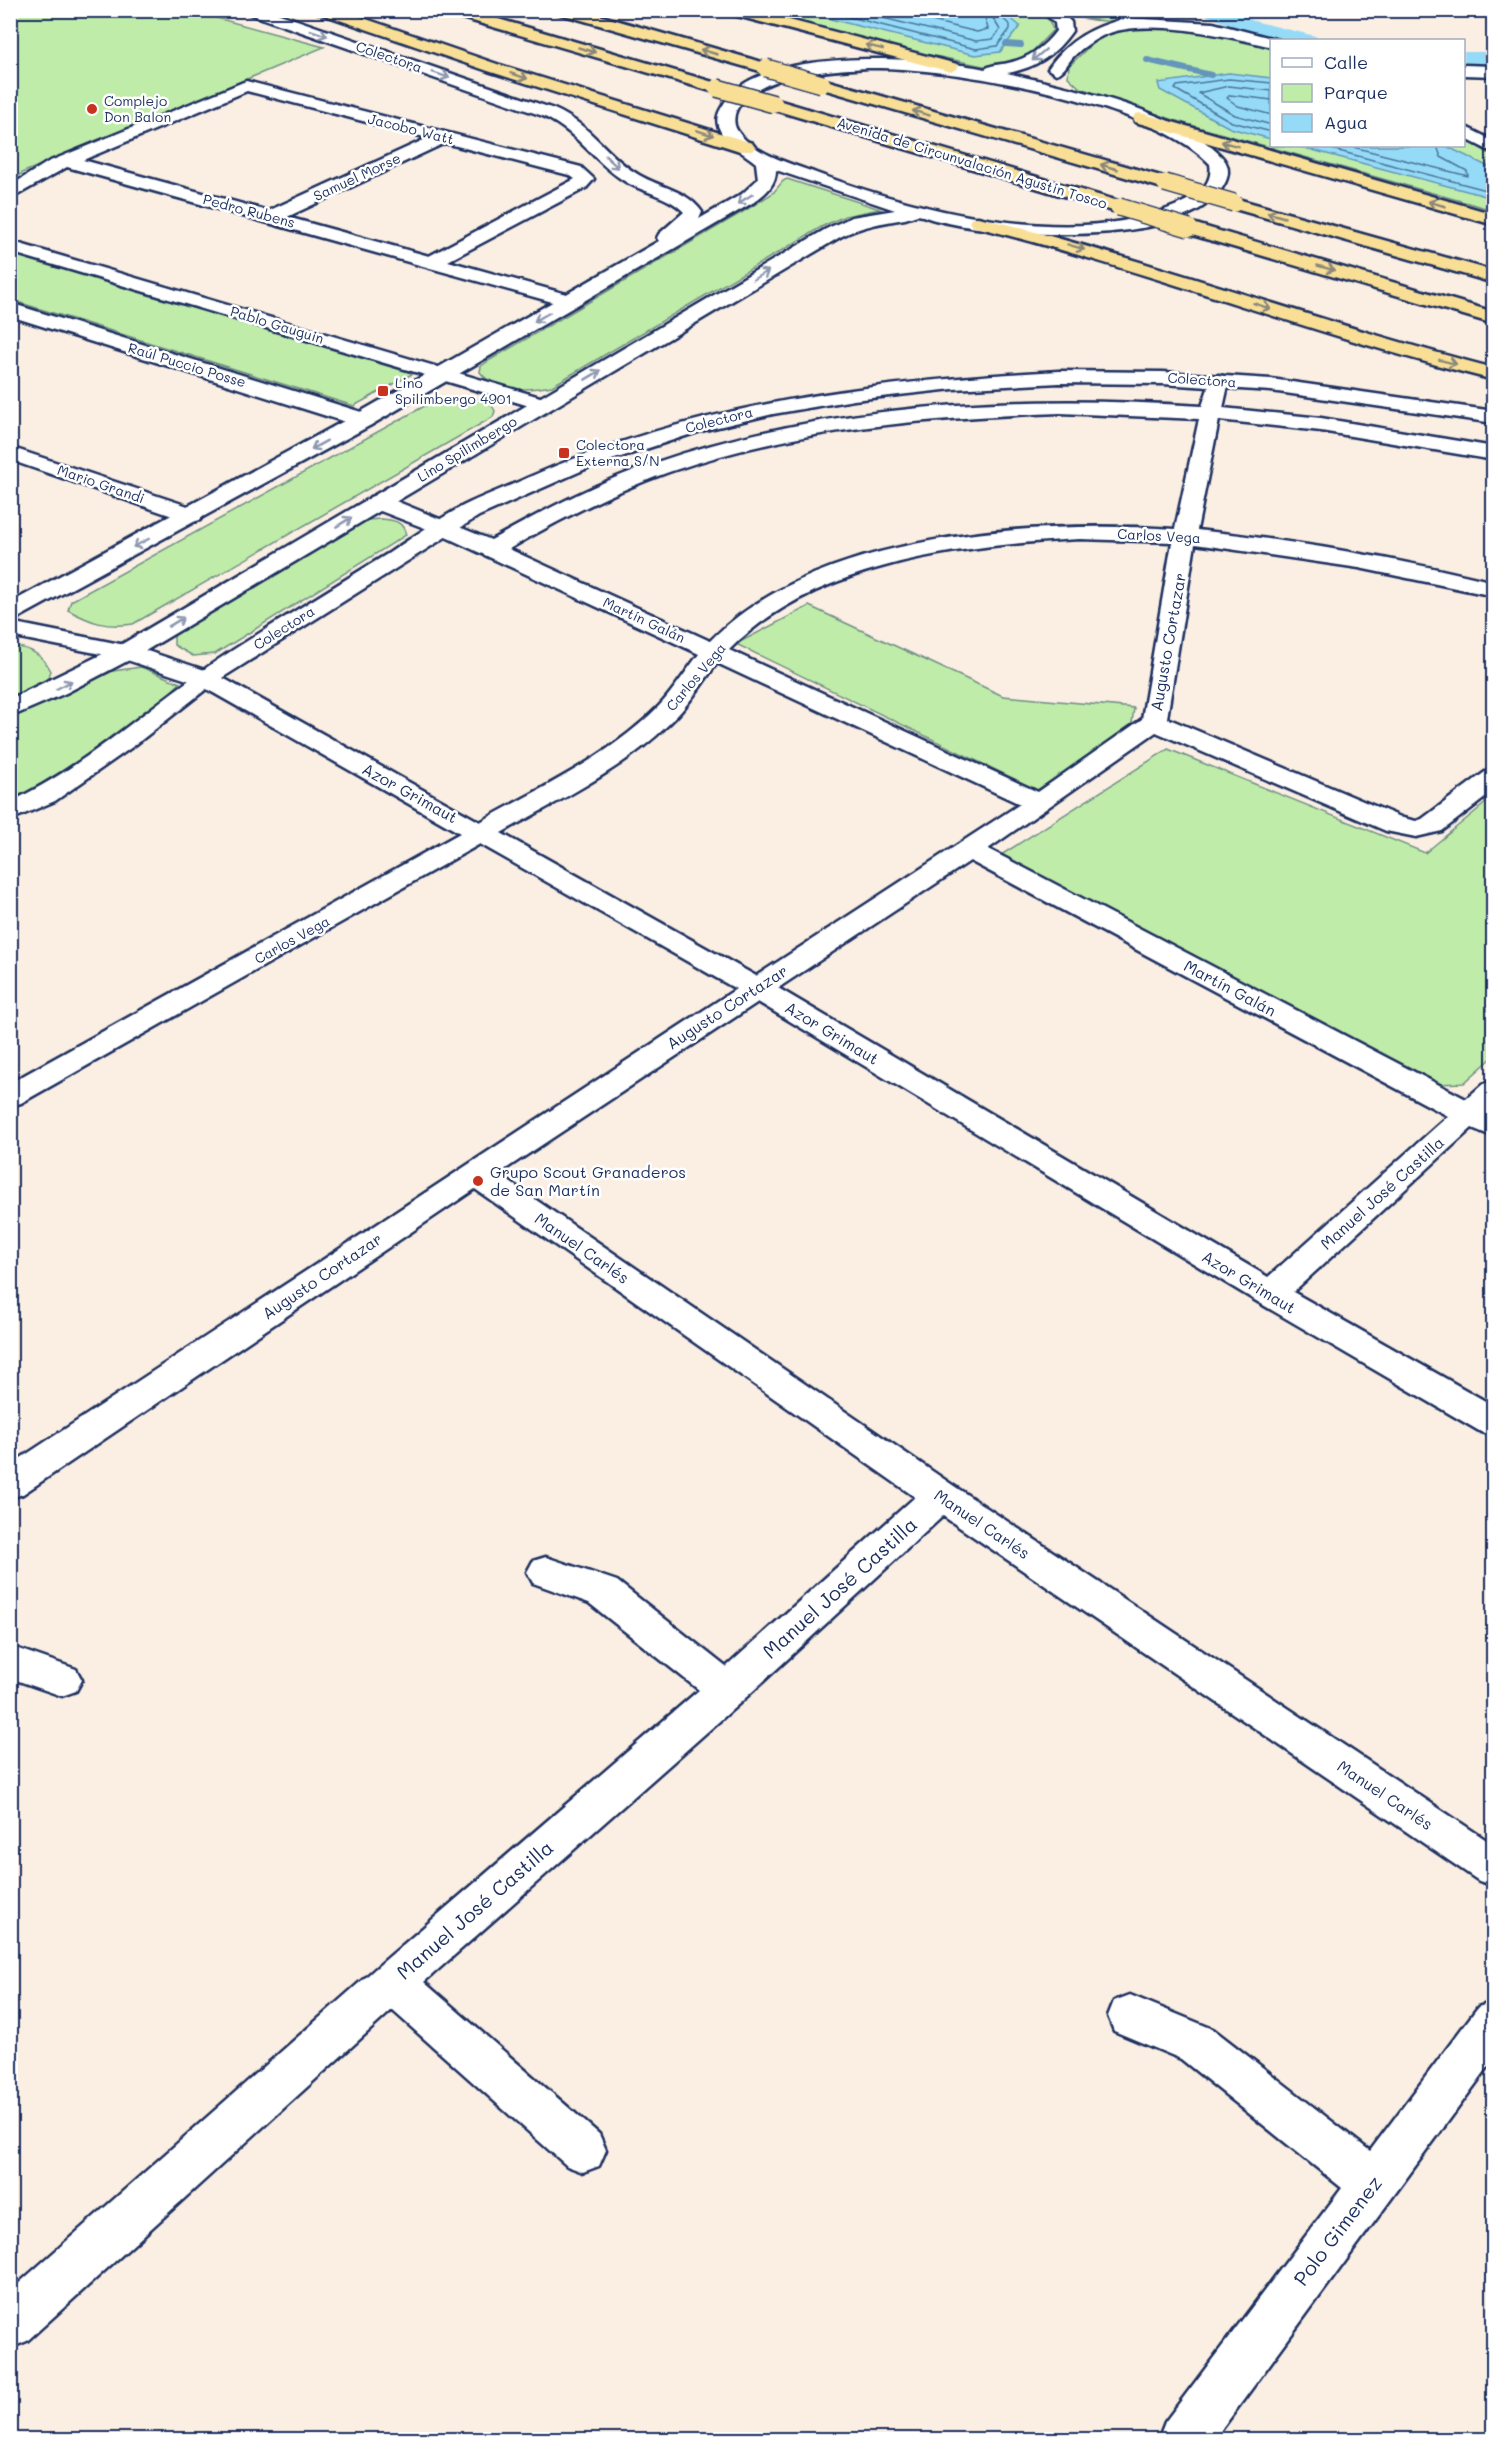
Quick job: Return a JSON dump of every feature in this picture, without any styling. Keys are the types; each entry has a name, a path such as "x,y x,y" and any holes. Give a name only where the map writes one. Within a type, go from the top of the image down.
{"highway":[{"path":"324,10 494,68 752,151"},
{"name":"Avenida de Circunvalación Agustín Tosco","path":"450,10 1494,318"},
{"name":"Avenida de Circunvalación Agustín Tosco","path":"562,10 1494,277"},
{"path":"731,10 959,68"},
{"path":"1141,118 1494,220"},
{"path":"978,222 1077,247 1381,344 1494,374"}],"street":[{"name":"Colectora","path":"252,10 551,114 579,130 612,164 632,179 680,200 691,208 693,212 691,217 629,267"},
{"path":"1081,97 1059,83 1056,68 1090,35 1150,19 1166,10"},
{"path":"1174,10 1213,28"},
{"path":"10,614 443,375 759,190 767,181 769,172 766,164 736,139 727,128 727,111 745,91 773,78 807,69 853,64 899,63 1005,69 1027,64 1036,59 1064,31 1063,22 1050,11"},
{"path":"1050,11 1082,22 1213,28 1270,42"},
{"path":"752,151 842,188 931,213 978,222 1050,229 1117,226 1164,216 1203,198 1219,178 1218,163 1213,156 1187,137 1081,97 959,68"},
{"path":"1465,70 1494,71"},
{"name":"Jacobo Watt","path":"66,161 246,86 575,171 585,178 580,184 432,262"},
{"path":"1465,132 1494,148"},
{"name":"Samuel Morse","path":"271,217 444,138"},
{"path":"10,194 66,161"},
{"name":"Pedro Rubens","path":"66,161 570,301"},
{"name":"Lino Spilimbergo","path":"10,709 57,688 126,652 846,226 872,218 931,213"},
{"name":"Pablo Gauguin","path":"10,246 543,405"},
{"name":"Raúl Puccio Posse","path":"10,309 363,420"},
{"name":"Colectora","path":"10,812 46,795 110,752 205,678 471,511 540,478 607,452 684,429 773,408 906,387 996,380 1109,377 1219,381 1329,392 1494,417"},
{"name":"Augusto Cortazar","path":"10,1484 474,1174 1040,803 1154,722 1186,536 1210,413 1219,381"},
{"path":"492,549 572,506 660,468 742,445 824,427 933,413 1049,405 1110,405 1210,413 1350,429 1494,454"},
{"name":"Mario Grandi","path":"10,453 192,515"},
{"name":"Martín Galán","path":"378,502 492,549 1040,803"},
{"name":"Carlos Vega","path":"11,1095 482,834 625,750 646,733 676,702 713,653 742,626 766,608 800,590 859,566 919,551 1017,536 1114,533 1186,536 1366,561 1494,589"},
{"name":"Azor Grimaut","path":"10,629 126,652 205,678 756,988 1270,1294 1494,1423"},
{"path":"1154,722 1396,825 1416,829 1432,825 1494,778"},
{"name":"Martín Galán","path":"967,849 1481,1121"},
{"name":"Manuel José Castilla","path":"1270,1294 1481,1121 1494,1091"},
{"name":"Manuel Carlés","path":"474,1174 941,1496 1494,1868"},
{"name":"Manuel José Castilla","path":"10,2324 392,1982 727,1690 941,1496"},
{"path":"546,1572 603,1592 727,1690"},
{"path":"10,1662 62,1680"},
{"path":"392,1982 583,2150"},
{"path":"1130,2016 1197,2044 1373,2183"},
{"name":"Polo Gimenez","path":"1183,2439 1494,2022"}],"green space":[{"name":"Complejo Don Balon","path":"11,10 191,11 324,47 24,172 11,180"},
{"path":"755,11 1035,11 1049,20 1053,30 1025,59 983,66 901,49"},
{"path":"1061,11 1151,11 1131,19 1106,21 1082,18"},
{"path":"1132,27 1183,27 1270,47 1270,147 1465,147 1465,139 1493,156 1493,210 1180,122 1080,88 1068,77 1069,66 1100,36"},
{"path":"787,179 880,209 845,216 823,226 552,386 524,389 504,387 486,379 480,372 481,366 490,360 746,210 773,193"},
{"path":"10,251 414,373 354,406 11,300"},
{"path":"453,397 476,398 491,404 495,411 493,417 133,624 99,623 68,610 71,601 430,403"},
{"path":"381,519 397,522 403,527 406,535 215,654 193,656 174,645 174,635 366,520"},
{"path":"809,606 1003,696 1134,708 1131,730 1037,790 736,644"},
{"path":"10,646 35,653 44,660 51,671 46,682 10,701"},
{"path":"141,667 180,683 151,711 36,790 11,800 10,719 113,671"},
{"path":"1168,749 1425,853 1493,797 1493,1057 1464,1083 1436,1084 1001,855"}],"water":[{"path":"798,11 1002,11 1020,26 1000,52 975,55"},
{"path":"1229,73 1270,78 1270,139 1230,128 1160,90 1158,83"},
{"path":"1301,147 1448,147 1493,169 1493,198"}],"waterway":[{"path":"1210,10 1247,25 1304,39"},
{"path":"1006,44 1021,45"},
{"path":"1465,58 1494,58"},
{"path":"1147,60 1211,75"}],"place":[{"name":"Complejo Don Balon","path":"92,109"},
{"name":"Lino Spilimbergo 4901","path":"383,391"},
{"name":"Colectora Externa S/N","path":"564,453"},
{"name":"Grupo Scout Granaderos de San Martín","path":"478,1181"}]}
